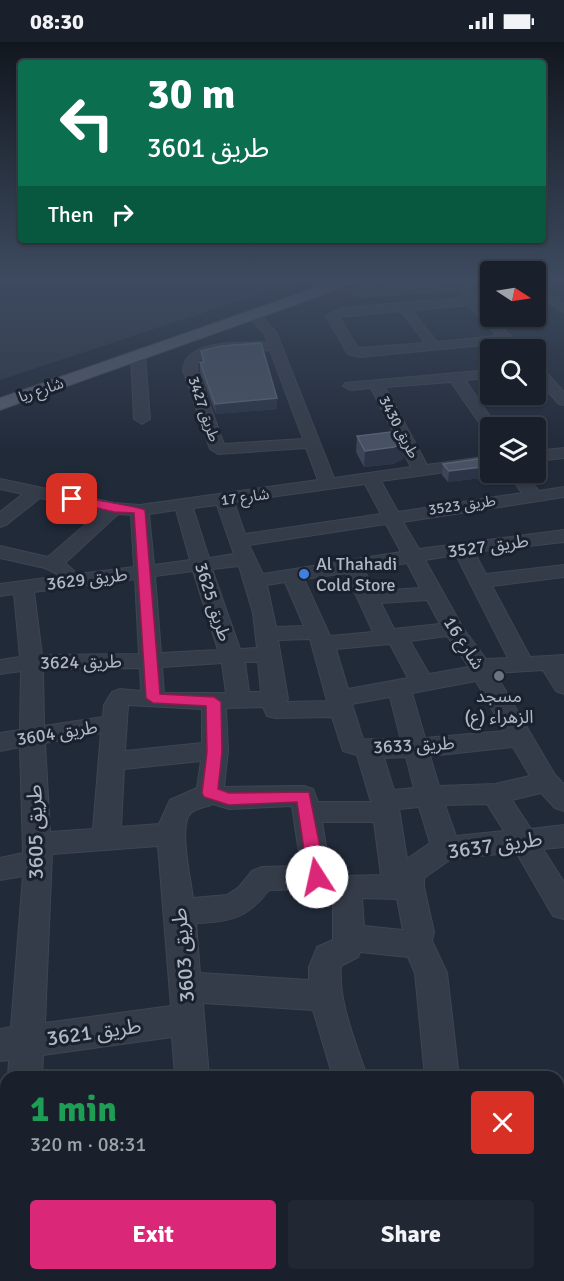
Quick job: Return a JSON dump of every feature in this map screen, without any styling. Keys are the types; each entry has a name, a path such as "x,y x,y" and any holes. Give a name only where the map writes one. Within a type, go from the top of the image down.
{"main road":[{"name":"شارع ريا","path":"0,404 192,337"}],"street":[{"path":"271,337 328,485"},
{"path":"344,337 353,351 368,353 480,342"},
{"path":"427,337 434,346"},
{"name":"طريق 3427","path":"275,346 212,351 195,355 190,362 190,369 218,449 313,443"},
{"path":"138,356 142,419"},
{"name":"طريق 3430","path":"350,386 480,375"},
{"path":"546,375 564,378"},
{"path":"455,377 482,417"},
{"path":"546,381 564,401"},
{"name":"طريق 3430","path":"376,384 422,471"},
{"path":"546,455 564,453"},
{"name":"شارع 17","path":"0,484 114,508 140,510 480,462"},
{"name":"شارع 16","path":"371,479 453,629 482,669 546,782 564,801"},
{"path":"523,483 533,495"},
{"path":"0,521 37,491"},
{"name":"طريق 3523","path":"241,550 390,516 564,492"},
{"path":"224,500 241,550 256,581 269,644 276,699 275,710 339,704 482,669 522,663 557,663 564,686"},
{"name":"طريق 3625","path":"183,505 222,637 233,658 226,701"},
{"path":"52,564 114,508"},
{"path":"140,510 153,698"},
{"path":"557,537 564,561"},
{"name":"طريق 3527","path":"413,556 557,537"},
{"path":"462,548 522,663"},
{"name":"طريق 3629","path":"12,588 201,565 241,550"},
{"path":"0,552 52,564 65,571 73,581"},
{"path":"256,581 413,556"},
{"path":"352,565 392,637 411,685 417,747 429,796 446,848"},
{"path":"481,581 564,571"},
{"name":"طريق 3633","path":"292,575 320,638 352,745 368,748 417,747 522,738"},
{"name":"طريق 3605","path":"12,588 32,662 32,738 37,853 13,1044 22,1071"},
{"path":"370,598 432,592"},
{"path":"269,644 320,638 392,637 453,629"},
{"name":"طريق 3624","path":"0,667 32,662 233,658 269,644"},
{"path":"106,839 114,723 116,705 120,697 226,701 276,699"},
{"path":"226,701 215,752 210,793 229,799 304,796 317,877"},
{"name":"طريق 3604","path":"0,742 114,723"},
{"path":"368,748 403,887 419,932 417,941 431,973 441,1071"},
{"path":"111,760 215,752"},
{"path":"305,812 384,807 429,796 495,794 546,782"},
{"name":"طريق 3603","path":"192,1071 180,911 171,834 173,813 177,808 185,802 210,793"},
{"path":"495,794 558,898"},
{"path":"0,869 37,853 106,839 171,834"},
{"name":"طريق 3637","path":"403,887 414,870 446,848 523,838 564,836"},
{"path":"180,911 226,909 247,899 255,884 262,879 317,877 346,889 354,886 403,887"},
{"path":"346,889 350,938 346,948 325,961 327,996 348,1071"},
{"path":"350,938 408,944 417,941"},
{"name":"طريق 3621","path":"13,1044 187,1003 327,996"}],"shaded area":[{"path":"0,337 131,337 0,380"}],"building":[{"path":"261,343 277,398 215,404 200,362 204,362 201,351 221,346"},
{"path":"399,431 405,442 394,447 365,451 357,436"},
{"path":"480,458 480,467 449,471 443,464"}],"place":[{"name":"Al Thahadi Cold Store","path":"304,574"},
{"name":"مسجد الزهراء (ع)","path":"499,676"}],"route":[{"path":"72,499 114,508 140,510 153,698 180,702 214,702 215,752 210,793 229,799 304,796 317,877"}]}
